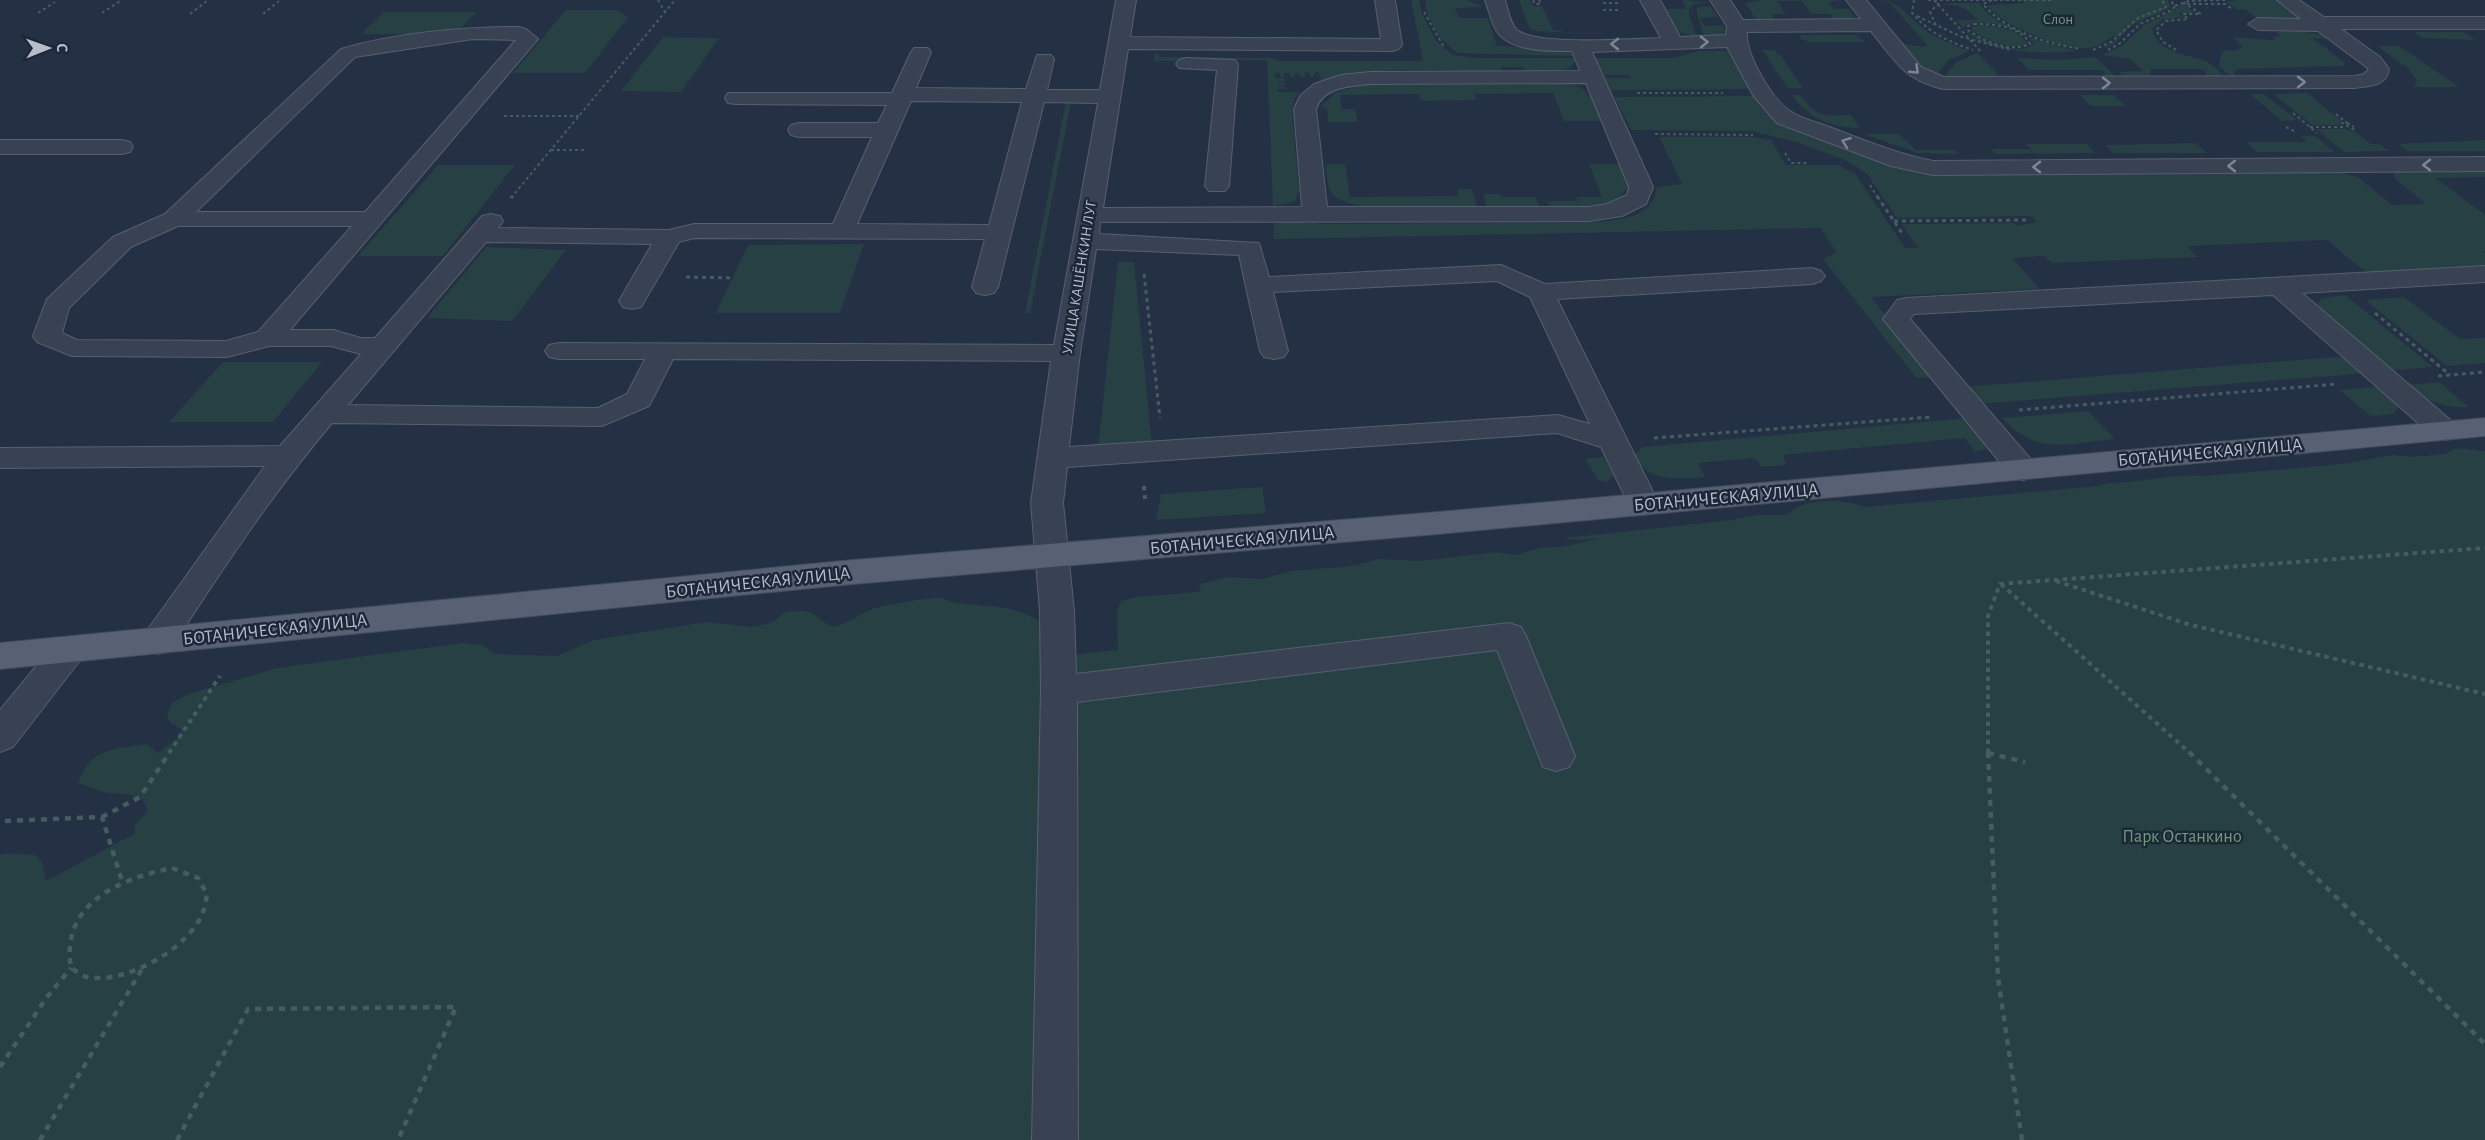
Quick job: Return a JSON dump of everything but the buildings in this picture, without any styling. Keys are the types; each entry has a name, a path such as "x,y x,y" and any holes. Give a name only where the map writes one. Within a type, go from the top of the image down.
{"main road":[{"name":"БОТАНИЧЕСКАЯ УЛИЦА","path":"0,656 1052,555 2485,427"}],"street":[{"name":"УЛИЦА КАШЁНКИН ЛУГ","path":"1055,1140 1059,690 1047,503 1066,353 1126,0"},
{"path":"1117,53 1392,45 1385,0"},
{"path":"1495,0 1505,28 1515,38 1533,43 1674,43 1737,34 1877,25"},
{"path":"1650,0 1674,43"},
{"path":"1720,0 1737,34 1737,49 1777,112 1794,123 1899,161 1926,167 2485,164"},
{"path":"1856,0 1914,71 1926,78 1956,84 2363,81 2378,75 2380,72 2377,65 2287,0"},
{"path":"2467,6 2485,17"},
{"path":"2261,27 2485,23"},
{"path":"267,338 528,39 519,33 473,33 433,42 372,45 348,53 174,219 122,242 56,305 47,336 72,348 227,349 267,338 333,338 359,346 385,347"},
{"path":"1089,214 1316,213 1322,216 1589,214 1613,211 1631,204 1641,193 1639,180 1579,44"},
{"path":"842,231 921,52"},
{"path":"1117,53 1228,64 1217,186"},
{"path":"985,287 1044,58"},
{"path":"1316,213 1305,109 1310,98 1324,88 1344,81 1370,78 1597,85"},
{"path":"736,98 1109,97"},
{"path":"799,130 886,130"},
{"path":"0,147 122,147"},
{"path":"174,219 371,219"},
{"path":"158,641 192,589 288,456 327,414 486,228 669,237 694,231 999,232"},
{"path":"632,301 669,237"},
{"path":"1085,241 1250,248 1274,351"},
{"path":"1258,285 1501,273 1541,292 1812,276"},
{"path":"2023,470 1896,319 1906,306 2485,274"},
{"path":"2279,287 2445,431"},
{"path":"1541,292 1643,504"},
{"path":"559,351 1066,353"},
{"path":"327,414 602,417 639,400 663,351"},
{"path":"1052,458 1558,424 1613,441"},
{"path":"0,458 288,456"},
{"path":"1059,690 1509,636 1556,756"},
{"path":"0,737 69,650"}],"path":[{"path":"658,0 665,12"},
{"path":"486,228 675,0"},
{"path":"1533,0 1535,4 1540,4 1539,0"},
{"path":"1913,14 1914,0"},
{"path":"1928,0 1985,2 2052,0"},
{"path":"1985,2 1992,0"},
{"path":"2091,50 2111,42 2138,18 2166,8 2162,0"},
{"path":"2170,0 2175,6"},
{"path":"2104,52 2112,49 2134,27 2183,2 2226,0"},
{"path":"190,14 207,1"},
{"path":"263,14 279,1"},
{"path":"1935,1 1929,16 1939,27"},
{"path":"1935,1 2011,84"},
{"path":"38,13 55,2"},
{"path":"102,13 120,2"},
{"path":"1605,2 1615,3"},
{"path":"1985,2 1984,6 1990,12 2020,29 2058,45 2082,50"},
{"path":"2180,52 2163,42 2157,36 2156,30 2166,21 2188,19 2183,14 2201,14 2183,2"},
{"path":"2187,4 2226,4 2235,11"},
{"path":"1908,11 1971,40 2025,52"},
{"path":"1913,14 1936,35 1982,52 1993,53"},
{"path":"1962,30 1968,30 1980,38 2003,45 2022,47 2030,44 2025,36 2002,27 1974,24 1968,26 1968,30"},
{"path":"2074,53 2112,49"},
{"path":"2255,82 2356,165"},
{"path":"1597,85 1764,92"},
{"path":"2331,110 2347,125 2355,129"},
{"path":"461,116 579,116"},
{"path":"2310,127 2347,125"},
{"path":"1619,135 1754,135"},
{"path":"551,150 588,150"},
{"path":"1869,184 1904,236"},
{"path":"1893,221 2030,219"},
{"path":"1143,263 1164,452"},
{"path":"2373,312 2450,375"},
{"path":"1613,441 2485,372"},
{"path":"2000,584 2485,548"},
{"path":"2052,580 2191,625 2485,694"},
{"path":"2000,584 1987,624 1988,753 1998,978 2022,1140"},
{"path":"2000,584 2091,661 2176,739 2485,1044"},
{"path":"5,821 102,817 140,797 220,676"},
{"path":"1988,753 2025,762"},
{"path":"102,817 122,882"},
{"path":"172,868 192,871 203,881 208,896 203,915 189,935 168,954 142,968 105,977 88,977 71,968 65,953 68,935 80,915 99,897 122,882 148,871 172,868"},
{"path":"0,1067 47,997 71,968"},
{"path":"40,1140 142,968"},
{"path":"177,1140 248,1009 456,1007 398,1140"}],"green space":[{"path":"1411,0 1419,0 1423,16 1437,42 1453,55 1476,58 1574,58 1575,62 1566,69 1552,72 1525,71 1523,67 1501,67 1502,72 1386,71 1363,72 1321,81 1319,72 1314,73 1314,77 1310,77 1309,73 1305,72 1305,77 1300,77 1299,73 1295,73 1295,77 1290,77 1289,73 1284,73 1284,77 1280,77 1279,73 1275,73 1276,78 1285,78 1285,81 1276,83 1285,83 1285,85 1276,87 1286,87 1286,89 1277,89 1277,92 1300,92 1295,97 1292,110 1299,192 1294,202 1273,206 1267,60 1154,61 1155,54 1159,54 1159,57 1275,58 1276,61 1423,61"},
{"path":"1425,0 1467,0 1484,7 1455,8 1459,18 1488,18 1497,46 1569,50 1573,56 1457,53 1441,39 1428,16"},
{"path":"1519,0 1530,0 1533,6 1542,6 1553,30 1575,33 1533,31 1529,27"},
{"path":"1682,0 1708,2 1694,4 1688,10 1696,36 1677,32 1663,9 1686,9"},
{"path":"1761,0 1841,0 1829,2 1834,9 1849,9 1854,17 1850,21 1837,22 1830,14 1811,14 1802,1 1777,1 1786,14 1771,14 1777,22 1758,22 1745,3"},
{"path":"1877,0 1885,1 1893,4 1931,34 1970,51 1949,60 1934,77 1925,71 1901,43 1923,47 1927,45 1890,3"},
{"name":"Слон","path":"2021,0 2167,0 2171,6 2133,25 2116,42 2109,47 2104,48 2120,37 2113,36 2101,44 2078,48 2049,41 2019,28 2005,21 1987,5 2024,3"},
{"path":"2280,0 2301,18 2258,19 2245,9 2237,10 2226,2"},
{"path":"1980,3 1986,11 2009,27 2040,40 2079,51 2019,51 1988,44 1975,39 1966,31 1991,43 2012,48 2021,49 2034,43 2021,33 1999,25 1977,22 1963,28 1956,20 1978,20 1962,8 1941,5"},
{"path":"2184,4 2195,13 2178,13 2183,17 2162,20 2152,29 2155,37 2161,44 2175,52 2208,62 2226,78 2206,78 2206,71 2202,69 2151,69 2149,79 2127,79 2119,72 2144,71 2130,59 2102,55 2123,45 2144,25"},
{"path":"1710,6 1718,17 1700,18 1705,26 1723,25 1726,31 1719,36 1704,36 1696,10"},
{"path":"566,10 617,10 628,17 585,73 513,73"},
{"path":"384,12 476,12 455,34 361,34"},
{"path":"1984,25 2015,32 2027,44 2013,46 1997,43 1971,29 1973,26"},
{"path":"2276,32 2314,33 2335,40 2312,38 2343,61 2345,66 2236,69 2233,78 2219,66 2222,51 2239,50 2242,46 2233,37 2275,40 2273,37 2281,36"},
{"path":"2413,32 2463,32 2476,40 2422,38"},
{"path":"1799,35 1855,35 1867,42 1811,42 1802,40"},
{"path":"663,37 719,38 681,92 621,91"},
{"path":"2377,46 2399,46 2459,87 2413,87 2417,81 2409,69"},
{"path":"1762,50 1774,50 1781,56 1803,88 1788,88"},
{"path":"1698,51 1727,51 1752,89 1611,90 1605,78 1631,78 1629,75 1604,75 1596,58 1673,58"},
{"path":"1977,53 1997,73 1995,80 1942,79 1957,62"},
{"path":"2095,57 2119,79 2103,79 2105,72 2098,70 2029,70 2017,58 2056,60"},
{"path":"1564,84 1579,87 1589,95 1601,121 1564,121 1553,93 1474,94 1476,100 1421,101 1419,94 1340,95 1342,109 1355,109 1358,122 1328,122 1327,109 1321,106 1335,93 1361,85"},
{"path":"2307,93 2343,122 2338,122 2342,125 2312,125 2273,94"},
{"path":"2250,94 2264,94 2297,120 2282,121"},
{"path":"1792,95 1801,95 1812,108 1822,114 1851,115 1860,128 1830,124 1821,120 1805,110"},
{"path":"2080,95 2114,95 2126,106 2091,106"},
{"path":"1756,96 1765,110 1776,119 1896,165 2333,171 2358,177 2392,205 2426,204 2396,180 2394,174 2397,171 2485,169 2485,177 2436,178 2485,215 2485,251 2482,251 2485,253 2485,265 2371,273 2359,267 2327,240 2188,246 2197,257 2052,263 2045,256 2012,258 2040,289 1871,297 1935,377 1916,378 1823,259 1836,252 1820,228 1274,239 1274,220 1325,224 1590,222 1625,218 1648,207 1657,187 1682,184 1659,137 1754,137 1771,140 1786,165 1839,165 1856,175 1905,248 1918,248 1902,224 2014,223 2017,226 2037,222 2031,216 1897,218 1867,174 1847,161 1797,142 1751,131 1631,130 1614,97"},
{"path":"1066,102 1071,102 1030,313 1025,313"},
{"path":"2316,129 2346,129 2356,132 2371,144 2380,144 2389,151 2344,152"},
{"path":"1863,134 1899,134 1916,150 1955,150 1959,154 1918,153"},
{"path":"2300,136 2315,136 2335,152 2257,152 2246,142 2307,142"},
{"path":"2485,140 2485,151 2407,151 2398,144"},
{"path":"2196,143 2207,153 2113,153 2105,145"},
{"path":"2026,144 2086,144 2095,153 1995,154 1991,149 2030,149"},
{"path":"1326,164 1345,164 1350,197 1458,196 1457,189 1472,189 1477,207 1399,209 1357,205 1341,200 1331,192 1327,182"},
{"path":"1589,164 1619,164 1628,185 1622,194 1614,200 1593,206 1549,206 1547,201 1578,201 1576,197 1602,197"},
{"path":"438,165 515,165 443,256 358,256"},
{"path":"1483,194 1500,194 1502,197 1536,197 1539,207 1487,207"},
{"path":"864,244 840,313 716,313 748,245"},
{"path":"486,247 566,250 512,321 427,318"},
{"path":"1118,262 1134,262 1152,445 1098,449"},
{"path":"2345,295 2433,367 2389,371 2316,304 2323,298"},
{"path":"2404,297 2460,339 2485,338 2485,363 2447,366 2365,300"},
{"path":"2348,356 2368,373 1977,404 1962,387"},
{"path":"223,362 322,362 273,422 169,422"},
{"path":"2439,382 2469,407 2443,405 2420,395 2405,385"},
{"path":"2384,386 2400,406 2393,414 2371,416 2339,390"},
{"path":"2088,411 2115,439 2054,445 2041,443 2015,430 2002,418"},
{"path":"1968,418 1990,448 1975,452 1965,438 1782,455 1787,465 1761,467 1755,458 1698,463 1705,477 1684,478 1655,475 1639,464 1633,455 1644,447"},
{"name":"Парк Останкино","path":"2456,448 2485,451 2485,1140 0,1140 0,855 9,853 35,855 42,862 46,881 134,834 135,825 148,810 143,800 128,794 106,793 78,783 89,763 105,752 124,747 147,744 158,753 176,739 182,730 170,722 167,714 173,702 189,694 277,668 462,643 482,645 494,654 557,656 594,640 706,622 753,627 773,622 785,612 810,612 832,627 879,607 939,598 957,603 1016,610 1037,620 1049,628 1047,657 1118,650 1117,610 1121,601 1136,597 1199,592 1201,584 1227,577 1263,579 1291,571 1352,566 1379,559 1421,561 1496,552 1514,555 1539,548 1566,546 1602,538 1579,540 1564,538 1732,520 1755,515 1786,515 1794,509 1813,502 1846,502 1865,507 2099,486 2106,483 2168,477 2342,464 2392,455 2412,457 2445,454"},
{"path":"1604,457 1613,475 1608,482 1598,480 1585,459"},
{"path":"1262,487 1266,513 1156,520 1161,494"}]}
